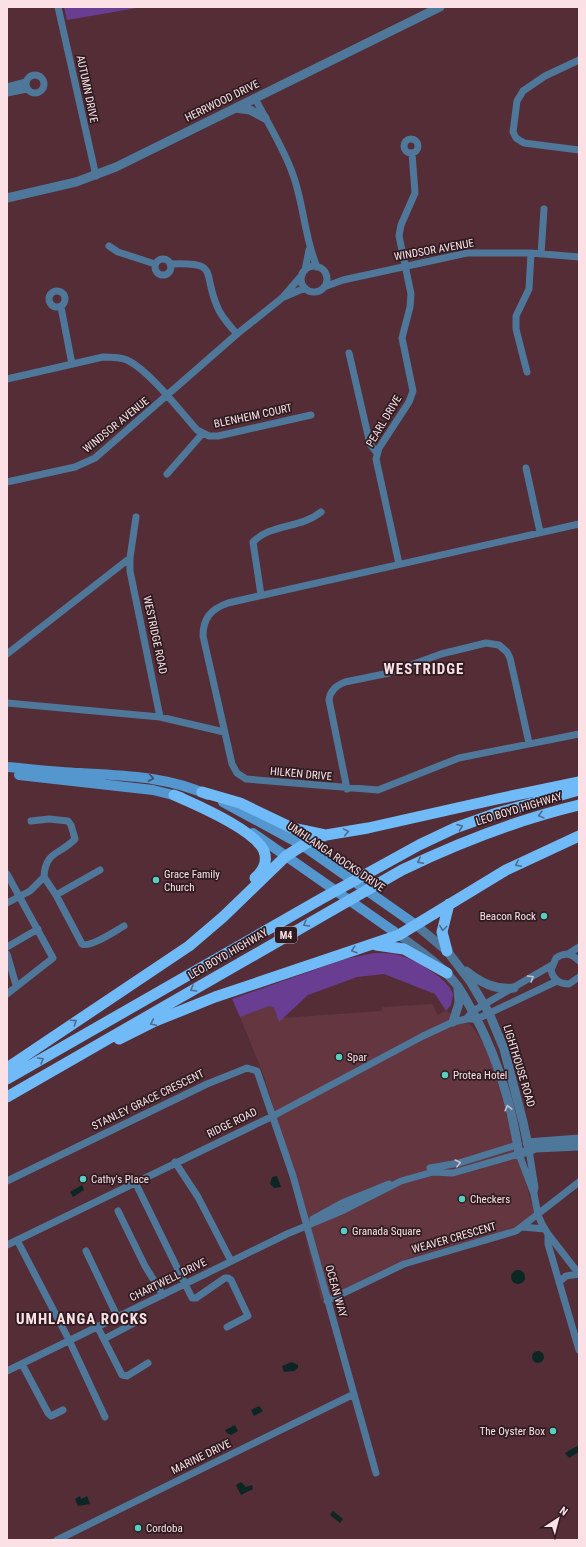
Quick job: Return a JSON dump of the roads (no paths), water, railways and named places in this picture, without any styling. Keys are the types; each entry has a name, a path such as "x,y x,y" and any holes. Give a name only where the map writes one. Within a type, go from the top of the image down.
{"highway":[{"path":"7,1068 189,946 223,917 286,856 302,845 326,835 368,828 497,798 579,782"},
{"name":"LEO BOYD HIGHWAY","path":"7,1079 321,898 419,845 455,828 498,813 579,790"},
{"path":"202,792 240,803 284,826 326,835"},
{"path":"174,795 214,813 243,831 260,845 265,857 264,865 260,874 189,946"},
{"name":"LEO BOYD HIGHWAY","path":"7,1098 402,870 471,838 504,826 579,805"},
{"path":"7,1098 129,1034 171,1014 253,983 398,935 518,864 579,836"},
{"path":"447,951 442,932 449,904"},
{"path":"370,945 385,945 404,949 447,973"}],"main road":[{"name":"UMHLANGA ROCKS DRIVE","path":"7,767 69,773 140,776 168,781 202,792 249,815 302,845 386,906 416,925"},
{"path":"7,774 153,790 195,802 226,816 312,873 398,935"}],"street":[{"name":"AUTUMN DRIVE","path":"58,7 96,176"},
{"name":"HERRWOOD DRIVE","path":"7,198 96,176 440,7"},
{"path":"579,60 545,76 523,91 517,101 513,132 516,138 524,143 579,150"},
{"path":"7,87 27,86 7,94"},
{"path":"256,98 292,171 303,213 310,250 317,267 326,275 324,287 317,291 306,288 302,281 310,250"},
{"path":"235,108 250,110 265,118"},
{"name":"PEARL DRIVE","path":"399,564 376,466 377,453 406,408 412,391 402,338 411,301 400,230 415,193 412,153"},
{"path":"541,254 544,209"},
{"path":"109,246 118,252 155,264"},
{"name":"WINDSOR AVENUE","path":"324,287 343,280 467,253 530,253 579,257"},
{"path":"527,372 516,329 516,316 529,289 530,253"},
{"path":"155,264 158,260 164,259 170,264 190,264 202,266 210,276 214,299 220,314 237,334"},
{"path":"155,264 156,272 161,275 169,272 170,264"},
{"path":"304,272 309,268 317,267"},
{"name":"WINDSOR AVENUE","path":"7,482 75,467 95,458 167,397 237,334 282,298 304,272"},
{"name":"WINDSOR AVENUE","path":"326,275 343,280"},
{"name":"WINDSOR AVENUE","path":"282,298 306,288"},
{"path":"61,307 72,364"},
{"path":"349,353 370,444 377,453"},
{"name":"WINDSOR AVENUE","path":"7,379 103,357 115,357 127,360 142,369 167,397"},
{"name":"BLENHEIM COURT","path":"167,397 198,430 209,436 226,435 311,415"},
{"path":"167,474 203,434"},
{"path":"526,468 540,532"},
{"path":"261,594 253,542 266,531 305,522 321,512"},
{"name":"WESTRIDGE ROAD","path":"136,518 130,558 133,588 160,717"},
{"name":"HILKEN DRIVE","path":"579,524 261,594 220,606 209,614 203,627 203,636 224,732 234,768 237,773 246,779 347,789 382,789 454,759 579,734"},
{"path":"7,654 130,558"},
{"path":"347,789 329,700 332,692 340,684 389,673 435,656 493,643 499,645 507,652 529,743"},
{"path":"7,704 160,717 224,732"},
{"path":"7,903 36,887 44,877 46,862 54,853 72,842 75,835 72,825 68,821 49,819 31,821"},
{"path":"56,895 100,870"},
{"path":"7,874 53,958 16,985 7,994"},
{"path":"44,877 56,895 83,945 104,938 124,926"},
{"name":"LIGHTHOUSE ROAD","path":"416,925 447,951 489,1013 504,1049 524,1122 535,1188 534,1194"},
{"path":"7,947 38,929"},
{"name":"LIGHTHOUSE ROAD","path":"398,935 447,973 458,985 475,1015 490,1049 501,1080 518,1150 534,1194 538,1215 546,1232"},
{"path":"475,1015 484,1004 552,965 556,958 568,954 579,947"},
{"path":"7,954 16,985"},
{"path":"568,954 579,961"},
{"path":"457,964 484,984 501,988 514,988"},
{"path":"552,965 552,974 557,981"},
{"path":"475,1015 489,1013 557,981 569,984 579,977"},
{"path":"453,1022 459,1003 458,985"},
{"name":"RIDGE ROAD","path":"7,1245 175,1162 273,1116 423,1036 453,1022 475,1015"},
{"name":"STANLEY GRACE CRESCENT","path":"7,1181 192,1091 247,1068 254,1069 260,1075 273,1116"},
{"name":"OCEAN WAY","path":"273,1116 306,1224 376,1473"},
{"path":"524,1122 528,1129 536,1136 549,1141"},
{"path":"518,1150 549,1141 579,1139"},
{"path":"528,1146 579,1146"},
{"name":"CHARTWELL DRIVE","path":"7,1371 117,1316 295,1231 353,1199 406,1175 428,1168 459,1164 518,1150"},
{"path":"175,1162 198,1197 231,1261"},
{"path":"135,1182 184,1284 194,1299 225,1278 231,1280 248,1316 227,1327"},
{"name":"WEAVER CRESCENT","path":"327,1301 401,1265 510,1233 522,1227 579,1182"},
{"path":"118,1211 145,1266 163,1294"},
{"path":"522,1227 546,1232 579,1274 566,1276 559,1282"},
{"path":"546,1232 579,1350"},
{"path":"17,1240 69,1340 105,1417"},
{"path":"86,1251 117,1316"},
{"path":"104,1339 138,1321"},
{"path":"97,1326 122,1375 128,1376 148,1363"},
{"path":"22,1364 48,1413 51,1416 64,1410"},
{"name":"MARINE DRIVE","path":"57,1540 354,1394"}],"water":[{"path":"277,1176 281,1187 274,1188 270,1184 272,1177"},
{"path":"82,1185 84,1190 73,1197 70,1192"},
{"path":"518,1270 523,1272 525,1277 523,1282 518,1284 513,1282 511,1277 513,1272"},
{"path":"540,1351 543,1352 543,1362 536,1363 533,1362 532,1355 533,1352"},
{"path":"292,1362 298,1365 298,1368 294,1371 284,1372 282,1366"},
{"path":"259,1406 263,1411 254,1416 251,1410"},
{"path":"235,1425 238,1431 231,1435 227,1433 225,1430"},
{"path":"579,1445 579,1452 569,1458 565,1453"},
{"path":"241,1482 246,1487 252,1485 253,1489 241,1495 236,1485"},
{"path":"80,1496 81,1499 87,1496 90,1504 78,1506 75,1499"},
{"path":"333,1511 343,1519 340,1523 330,1515"}],"place":[{"name":"Grace Family Church","path":"156,880"},
{"name":"Beacon Rock","path":"544,916"},
{"name":"Spar","path":"339,1057"},
{"name":"Protea Hotel","path":"445,1075"},
{"name":"Cathy's Place","path":"83,1179"},
{"name":"Checkers","path":"462,1199"},
{"name":"Granada Square","path":"344,1231"},
{"name":"The Oyster Box","path":"553,1431"},
{"name":"Cordoba","path":"138,1528"}],"district":[{"name":"WESTRIDGE","path":"424,669"},
{"name":"UMHLANGA ROCKS","path":"82,1319"}]}
